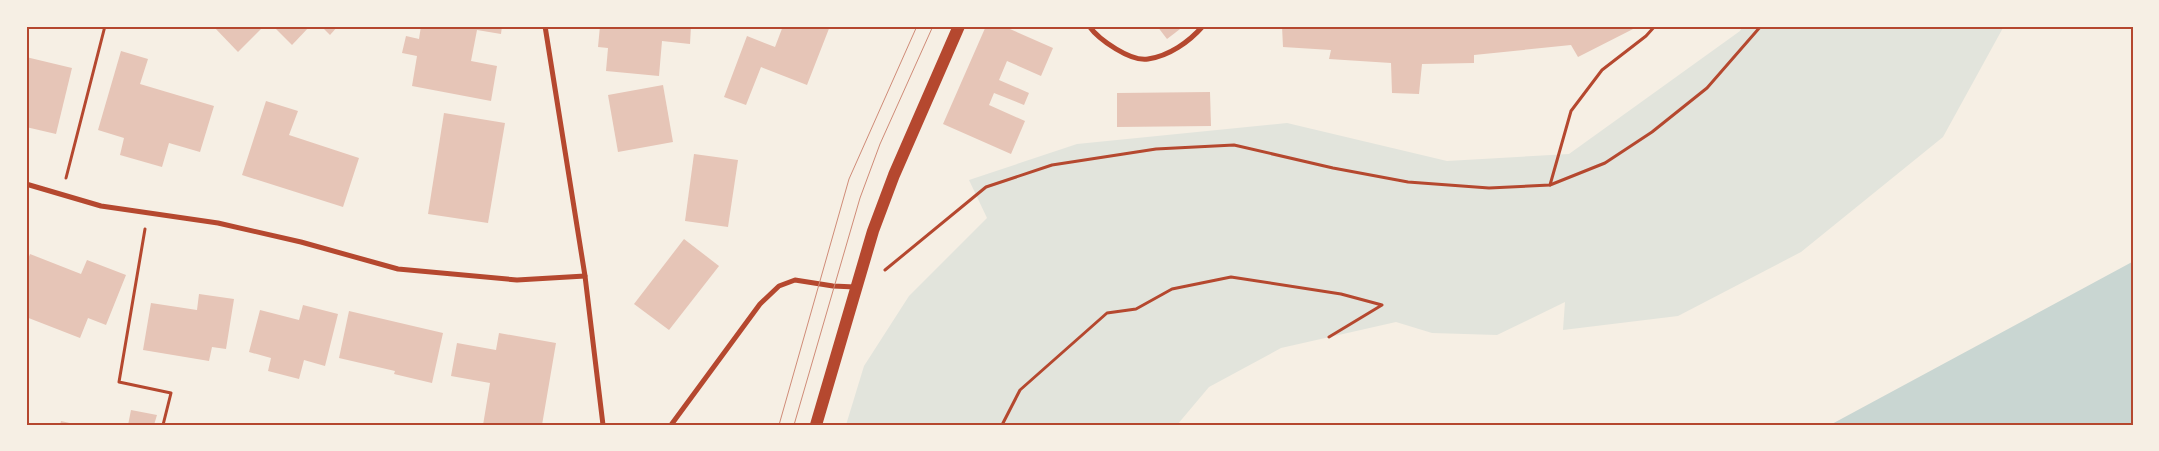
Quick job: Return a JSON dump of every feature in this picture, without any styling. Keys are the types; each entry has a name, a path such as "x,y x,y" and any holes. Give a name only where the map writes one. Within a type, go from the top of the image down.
{"main road":[{"path":"816,425 873,231 894,175 959,26"}],"street":[{"path":"545,26 586,276 602,425"},
{"path":"1089,26 1095,34 1119,52 1146,60 1178,48 1203,26"},
{"path":"26,184 101,206 218,223 300,242 398,269 517,280 586,276"},
{"path":"671,425 760,304 779,286 795,280 833,286 856,286"}],"path":[{"path":"62,196 105,26"},
{"path":"1550,185 1570,111 1602,70 1655,26"},
{"path":"856,286 878,275 986,187 1052,165 1156,149 1234,145 1333,168 1408,182 1489,188 1550,185 1605,163 1652,132 1707,88 1761,26"},
{"path":"147,214 119,382 171,394 163,425"},
{"path":"1002,425 1020,390 1107,313 1136,309 1172,289 1231,277 1341,294 1382,305 1329,337"}],"shaded area":[{"path":"1743,26 2004,26 1943,137 1801,252 1678,316 1563,330 1565,302 1497,335 1432,333 1396,322 1281,348 1209,387 1177,425 846,425 864,366 909,296 987,218 969,180 1077,144 1287,123 1447,161 1569,154 1740,31"},
{"path":"2132,262 2133,425 1830,425"}],"building":[{"path":"213,26 264,26 238,52"},
{"path":"273,26 310,26 292,45"},
{"path":"321,26 338,26 330,35"},
{"path":"421,26 502,26 501,34 477,30 471,61 497,66 491,101 412,86 417,56 402,53 406,36 419,39"},
{"path":"600,26 691,26 690,44 662,41 659,76 606,71 608,48 598,47"},
{"path":"783,26 830,26 807,85 761,67 746,105 724,97 747,36 775,47"},
{"path":"986,26 1003,26 1053,48 1041,76 1007,61 999,80 1029,93 1024,105 994,93 989,105 1025,121 1011,154 943,124"},
{"path":"1157,26 1184,26 1167,39"},
{"path":"1282,26 1639,26 1578,57 1571,45 1474,55 1474,63 1422,64 1419,94 1392,93 1391,63 1329,59 1331,50 1283,47"},
{"path":"121,51 148,59 140,84 214,106 200,152 169,143 162,167 120,155 124,138 98,130"},
{"path":"26,57 72,68 56,134 26,127"},
{"path":"663,85 673,142 618,152 608,95"},
{"path":"1210,92 1211,126 1117,127 1117,93"},
{"path":"266,101 298,111 289,135 359,158 343,207 242,175"},
{"path":"444,113 505,123 488,223 428,214"},
{"path":"694,154 738,160 728,227 685,221"},
{"path":"684,239 719,266 669,330 634,304"},
{"path":"30,254 81,274 87,260 126,275 106,325 88,318 80,338 26,317 26,265"},
{"path":"199,294 234,299 226,349 212,347 209,361 143,350 151,303 197,310"},
{"path":"303,305 338,314 325,366 304,360 299,379 268,371 271,358 249,352 260,310 299,320"},
{"path":"349,311 443,333 432,383 394,374 395,371 339,358"},
{"path":"499,333 556,343 542,425 483,425 490,383 451,376 457,343 496,350"},
{"path":"131,410 157,415 154,425 128,425"},
{"path":"61,421 74,424 74,425 60,425"}],"tram line":[{"path":"779,425 849,179 917,26"},
{"path":"794,425 860,198 880,144 933,26"}]}
